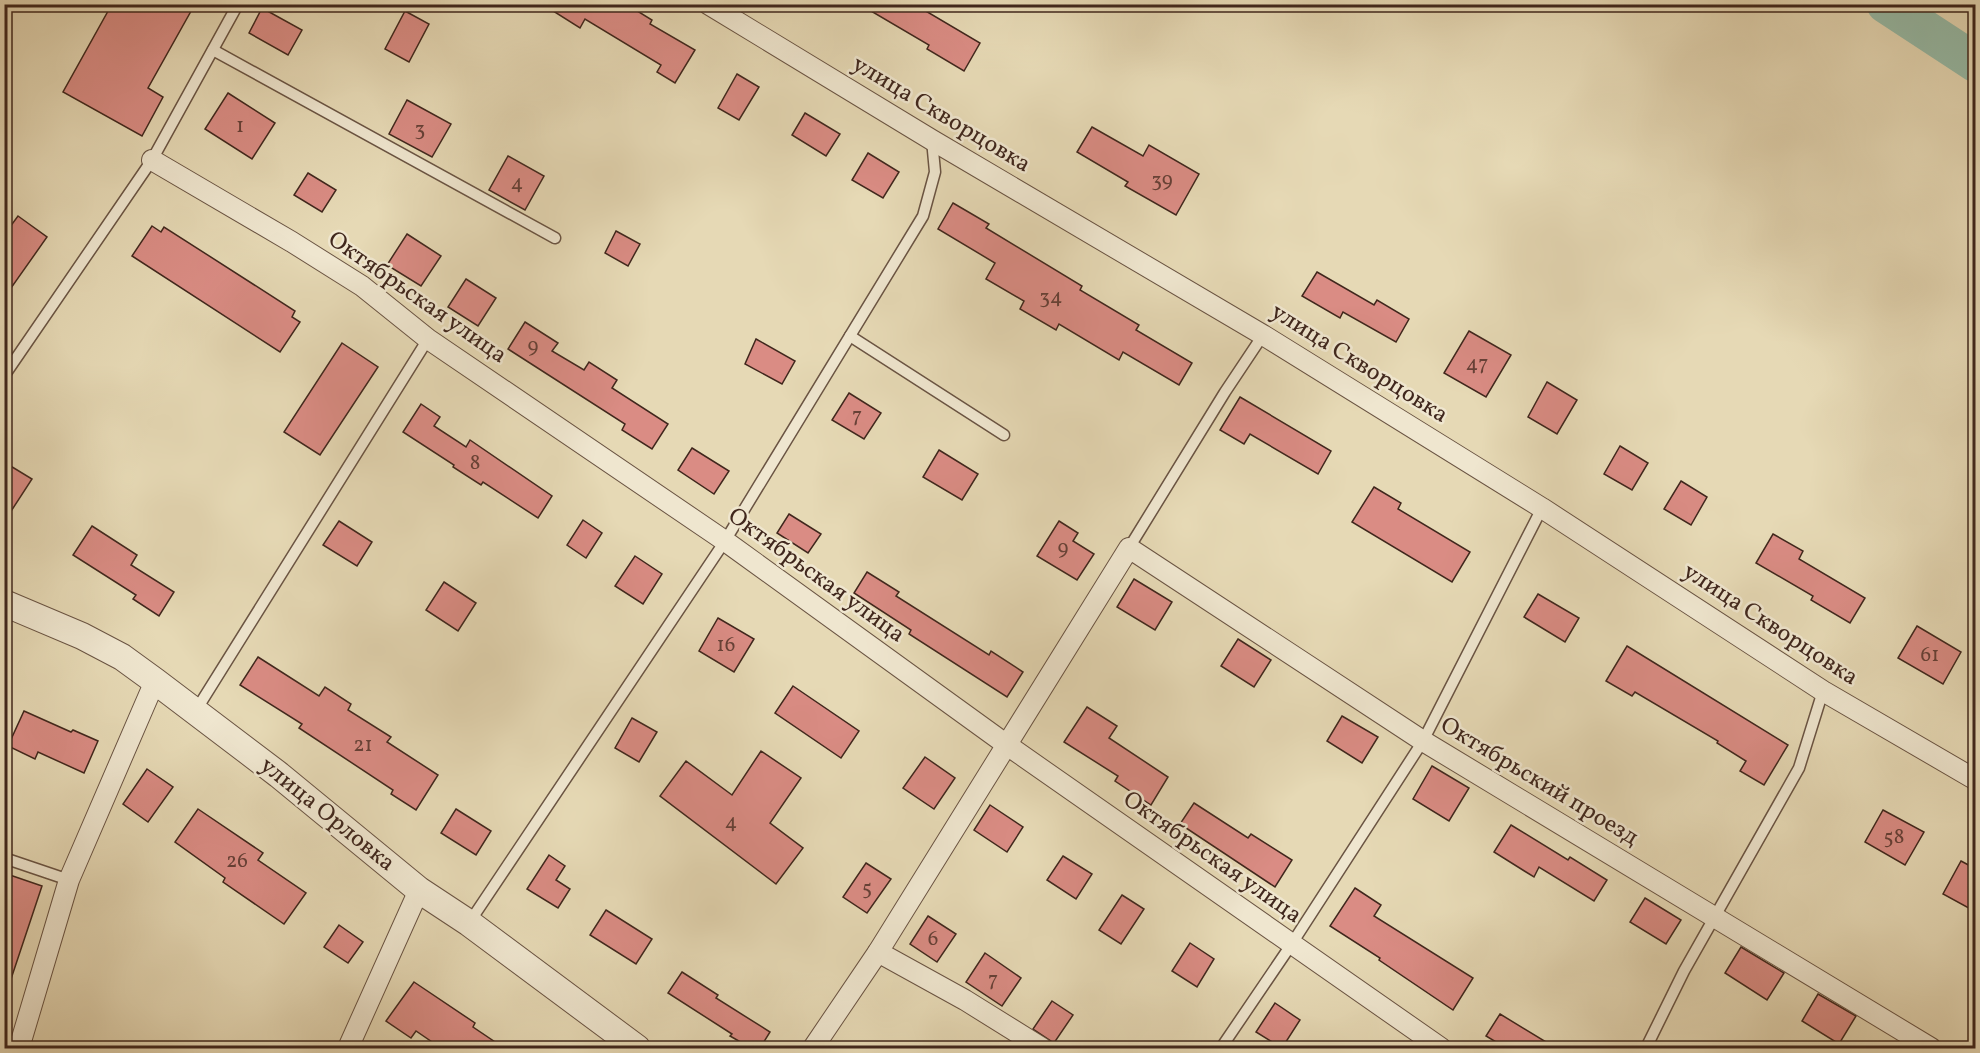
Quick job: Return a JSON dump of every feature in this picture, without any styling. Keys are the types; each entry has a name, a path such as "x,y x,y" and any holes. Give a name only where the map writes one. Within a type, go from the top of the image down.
{"street":[{"name":"улица Скворцовка","path":"708,4 932,140 1263,335 1542,507 1823,691 1976,780"},
{"name":"Октябрьская улица","path":"152,160 362,286 428,339 725,541 1007,745 1441,1048"},
{"name":"Октябрьский проезд","path":"1129,548 1423,741 1931,1048"},
{"path":"813,1048 878,952 1129,548"},
{"name":"улица Орловка","path":"4,603 82,636 122,657 279,775 419,890 469,923 637,1048"},
{"path":"19,1048 69,880 155,681"},
{"path":"348,1048 419,890"},
{"path":"878,952 965,1000 1042,1048"}],"lane":[{"path":"4,376 152,160 238,4"},
{"path":"213,50 555,238"},
{"path":"469,923 725,541 923,216 935,172 932,140"},
{"path":"1129,548 1225,392 1263,335"},
{"path":"850,336 1004,435"},
{"path":"195,712 428,339"},
{"path":"1221,1048 1291,945 1423,741 1542,507"},
{"path":"1646,1048 1684,970 1799,768 1823,691"},
{"path":"4,858 69,880"}],"building":[{"path":"112,4 195,4 148,88 163,97 142,136 63,92"},
{"path":"542,4 626,4 652,20 650,24 695,50 675,83 657,72 661,65 585,19 580,28"},
{"path":"859,4 914,4 980,43 964,71 927,49 929,45"},
{"path":"262,8 302,30 288,55 249,33"},
{"path":"405,11 429,24 409,62 385,49"},
{"path":"737,74 759,87 739,120 718,108"},
{"path":"228,93 275,123 252,159 205,129"},
{"path":"407,100 451,124 432,157 389,134"},
{"path":"805,113 840,134 826,156 792,135"},
{"path":"1092,127 1143,156 1149,145 1199,174 1176,215 1125,186 1128,182 1077,152"},
{"path":"868,153 899,172 883,198 852,180"},
{"path":"508,156 544,176 525,210 489,190"},
{"path":"308,173 336,190 322,212 294,195"},
{"path":"953,203 989,224 986,228 1082,286 1080,290 1139,325 1136,330 1192,363 1179,385 1123,352 1119,360 1059,324 1056,330 1020,309 1024,301 986,279 995,263 938,229"},
{"path":"18,216 47,237 4,298 4,235"},
{"path":"152,226 161,232 164,227 295,311 292,317 300,322 280,352 132,256"},
{"path":"616,231 640,244 628,266 605,253"},
{"path":"407,234 441,256 421,286 387,265"},
{"path":"1317,272 1374,305 1377,300 1409,319 1396,342 1343,312 1340,318 1302,296"},
{"path":"466,279 496,298 478,326 448,307"},
{"path":"525,322 558,343 552,351 584,370 589,362 617,380 612,388 668,424 652,449 622,430 625,424 508,349"},
{"path":"1469,331 1511,355 1486,397 1444,373"},
{"path":"756,339 795,361 782,384 745,364"},
{"path":"342,343 378,367 320,455 284,432"},
{"path":"1547,382 1577,400 1557,434 1528,417"},
{"path":"849,393 881,413 864,439 832,420"},
{"path":"1240,397 1331,451 1318,474 1250,434 1244,444 1220,430"},
{"path":"421,404 440,417 434,426 466,447 470,440 552,496 538,518 483,482 481,485 403,432"},
{"path":"1620,446 1648,463 1632,490 1604,474"},
{"path":"692,448 729,471 714,494 678,470"},
{"path":"939,450 978,474 962,500 923,477"},
{"path":"4,462 32,479 4,522"},
{"path":"1681,481 1707,497 1691,525 1664,509"},
{"path":"1374,487 1401,503 1398,509 1470,552 1452,582 1352,522"},
{"path":"789,514 821,534 808,553 777,533"},
{"path":"583,520 602,533 586,558 567,545"},
{"path":"339,521 372,542 357,566 323,545"},
{"path":"1059,521 1078,533 1073,541 1094,554 1077,580 1037,556"},
{"path":"92,526 137,555 131,565 174,592 159,616 133,599 136,595 73,555"},
{"path":"1773,534 1803,551 1799,559 1865,598 1850,623 1811,600 1813,596 1756,563"},
{"path":"635,556 662,574 643,604 615,586"},
{"path":"867,572 899,592 896,596 989,655 991,651 1023,672 1007,697 909,634 911,630 854,593"},
{"path":"1134,579 1172,602 1155,630 1117,607"},
{"path":"444,582 476,603 458,631 426,610"},
{"path":"1538,594 1579,618 1565,642 1524,617"},
{"path":"718,618 754,639 734,672 699,651"},
{"path":"1917,626 1961,652 1943,684 1898,658"},
{"path":"1238,639 1271,660 1254,687 1221,666"},
{"path":"1627,646 1788,745 1764,785 1740,771 1746,761 1717,743 1718,741 1635,692 1632,696 1606,681"},
{"path":"258,657 319,696 325,687 351,704 348,710 391,737 387,742 438,775 416,810 391,794 393,790 299,728 302,724 240,685"},
{"path":"793,686 859,731 841,758 775,713"},
{"path":"1087,707 1117,726 1109,738 1168,777 1151,805 1115,781 1118,776 1064,742"},
{"path":"24,711 71,732 73,730 98,741 84,773 38,752 35,759 8,746"},
{"path":"1342,716 1378,737 1362,763 1327,741"},
{"path":"632,718 657,732 639,762 615,748"},
{"path":"761,751 801,778 770,823 803,848 776,884 660,796 686,761 732,795"},
{"path":"925,757 955,778 934,809 903,788"},
{"path":"1432,766 1469,788 1449,821 1413,799"},
{"path":"147,769 173,787 148,822 123,804"},
{"path":"1194,803 1248,838 1251,834 1292,860 1275,887 1180,824"},
{"path":"990,805 1023,827 1007,852 974,830"},
{"path":"198,809 263,853 258,860 306,893 284,924 223,882 225,878 175,842"},
{"path":"456,809 491,831 476,855 441,833"},
{"path":"1883,810 1924,832 1905,865 1865,842"},
{"path":"1511,825 1568,860 1570,857 1607,880 1594,901 1539,867 1534,877 1494,852"},
{"path":"549,855 565,866 556,880 570,889 558,908 527,889"},
{"path":"1063,856 1092,874 1076,899 1047,880"},
{"path":"1961,861 1976,869 1976,912 1943,894"},
{"path":"866,863 891,879 867,913 843,897"},
{"path":"4,873 42,886 8,988 4,988"},
{"path":"1355,888 1381,905 1374,916 1473,978 1453,1010 1330,926"},
{"path":"1122,895 1144,909 1121,944 1099,930"},
{"path":"1645,898 1681,920 1666,944 1630,922"},
{"path":"606,910 652,939 636,964 590,935"},
{"path":"928,916 956,934 937,962 910,944"},
{"path":"339,925 363,942 348,963 324,947"},
{"path":"1190,943 1214,959 1197,987 1172,971"},
{"path":"1741,947 1784,973 1767,1000 1725,973"},
{"path":"985,953 1021,978 1002,1006 966,982"},
{"path":"682,972 718,995 716,998 770,1032 760,1048 751,1048 730,1036 732,1034 668,993"},
{"path":"414,982 475,1023 473,1027 504,1048 441,1048 416,1031 411,1038 386,1021"},
{"path":"1818,994 1856,1016 1839,1044 1802,1021"},
{"path":"1052,1001 1073,1015 1054,1043 1033,1029"},
{"path":"1275,1003 1300,1020 1282,1048 1256,1032"},
{"path":"1500,1014 1556,1048 1506,1048 1486,1036"}],"waterway":[{"path":"1886,4 1976,63"}]}
